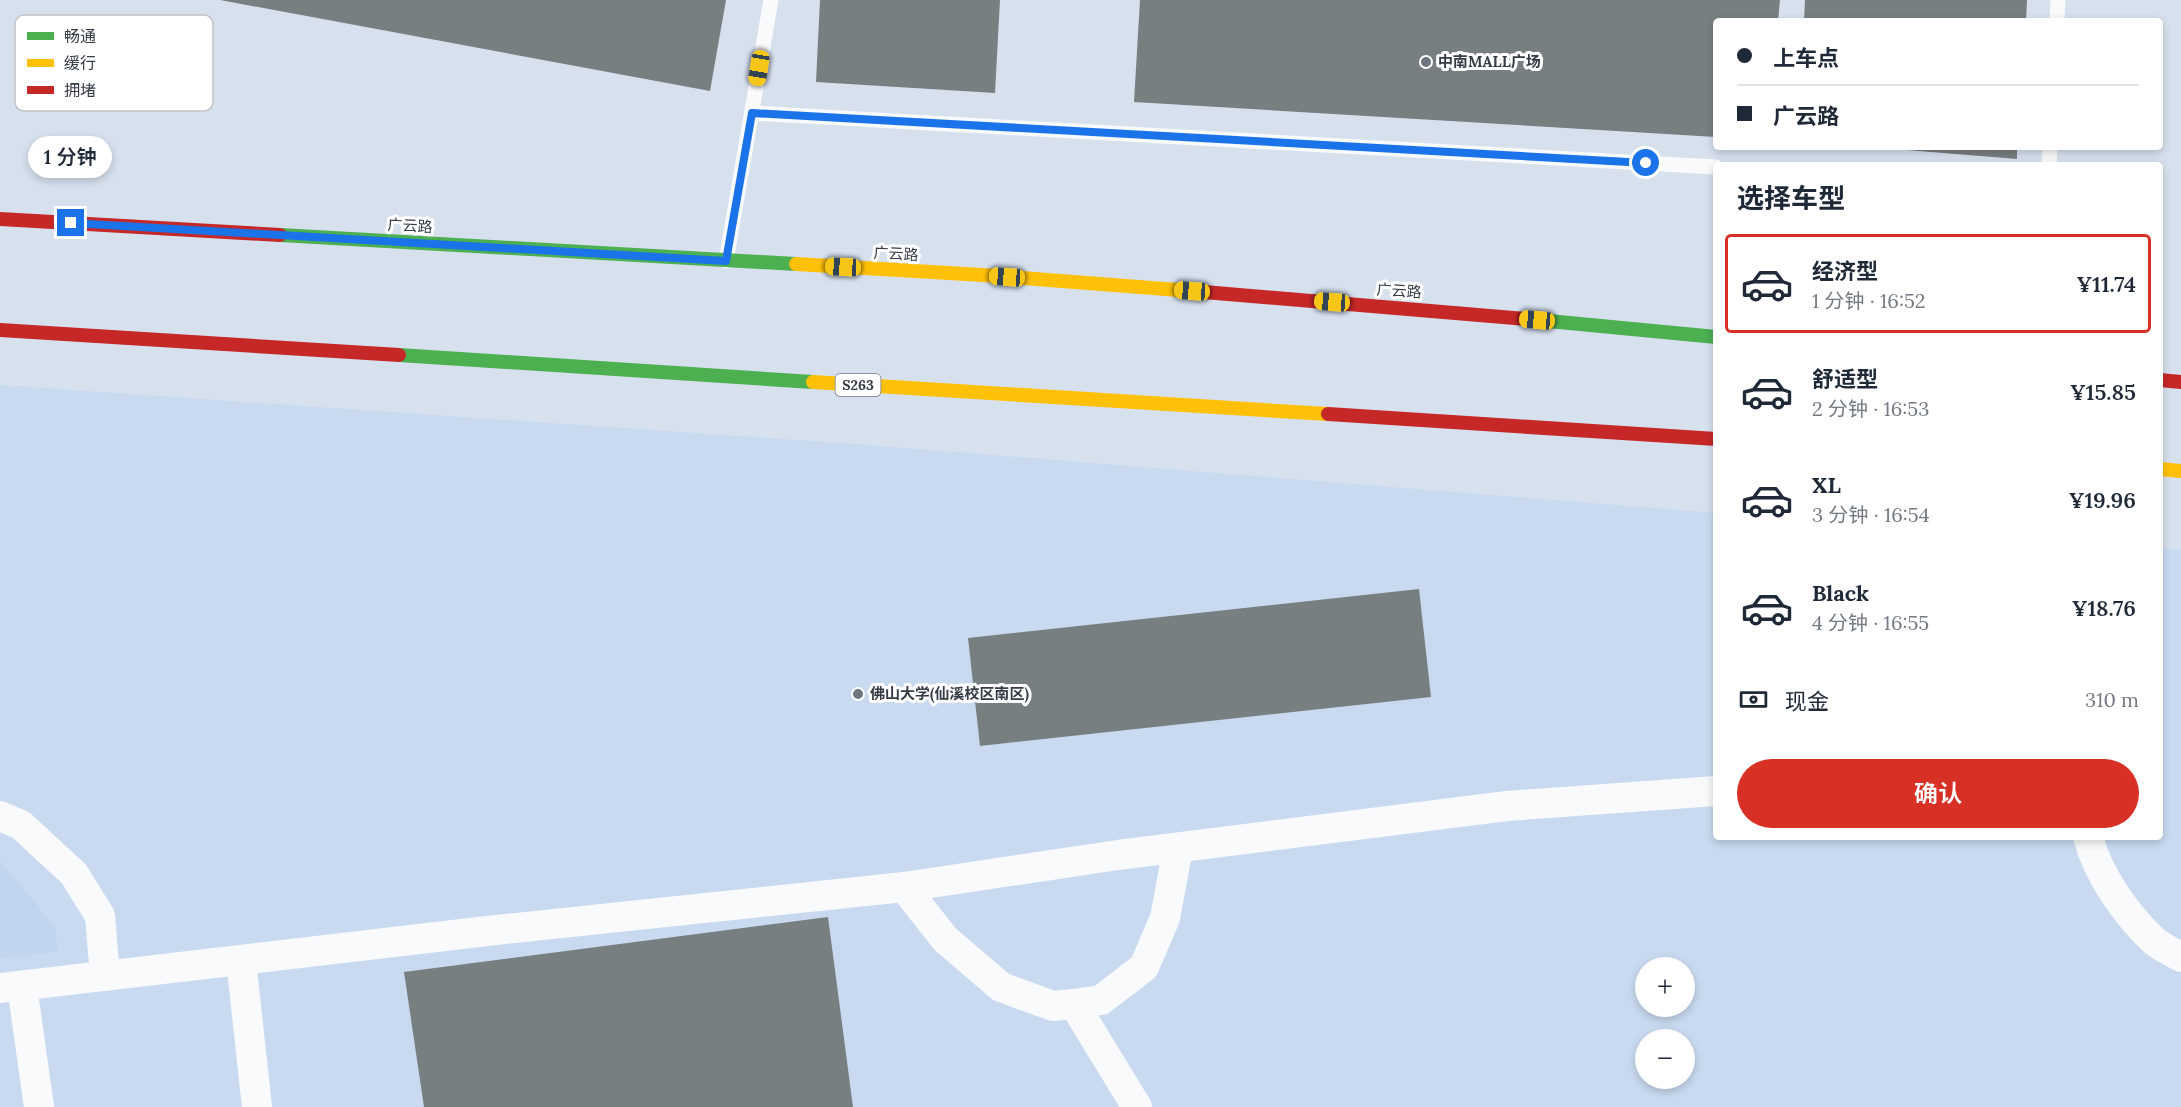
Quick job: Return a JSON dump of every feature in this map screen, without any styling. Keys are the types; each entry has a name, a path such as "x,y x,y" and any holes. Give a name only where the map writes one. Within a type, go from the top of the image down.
{"main road":[{"name":"广云路","path":"0,219 983,275 1388,306 1713,337"},
{"name":"S263","path":"0,330 1713,440"},
{"path":"2163,380 2181,382"},
{"path":"2163,469 2181,471"}],"street":[{"path":"39,1107 11,987 508,929 904,887 1178,848 1507,806 1713,790"},
{"path":"0,816 21,825 74,874 100,916 105,976"},
{"path":"2089,840 2093,855 2117,897 2154,941 2181,957"},
{"path":"904,887 945,939 1001,987 1053,1006 1074,1004 1101,999 1144,966 1165,918 1178,848"},
{"path":"242,960 257,1107"},
{"path":"1074,1004 1137,1107"}],"lane":[{"path":"726,261 771,0"},
{"path":"2057,18 2058,0"},
{"path":"752,113 1713,166"}],"shaded area":[{"name":"佛山大学(仙溪校区南区)","path":"0,385 856,444 1713,513 1713,840 2163,840 2163,548 2181,550 2181,1107 0,1107"},
{"path":"0,860 55,927 58,952 0,958"}],"building":[{"path":"220,0 726,0 710,91"},
{"path":"820,0 1000,0 995,93 816,82"},
{"name":"中南MALL广场","path":"1140,0 1780,0 1778,18 1713,18 1713,137 1134,102"},
{"path":"1805,0 2027,0 2026,18 1804,18"},
{"path":"1907,150 2017,150 2017,159"},
{"path":"1419,589 1431,697 980,746 968,638"},
{"path":"828,917 853,1107 424,1107 404,972"}],"traffic: fast":[{"path":"280,235 796,264"},
{"path":"1538,320 1713,337"},
{"path":"399,355 813,382"}],"traffic: slow":[{"path":"796,264 983,275 1204,292"},
{"path":"813,382 1328,414"},
{"path":"2163,469 2181,471"}],"traffic: jam":[{"path":"0,219 280,235"},
{"path":"1204,292 1538,320"},
{"path":"0,330 399,355"},
{"path":"2163,380 2181,382"},
{"path":"1328,414 1713,439"}],"place":[{"name":"中南MALL广场","path":"1426,62"},
{"name":"佛山大学(仙溪校区南区)","path":"858,694"}],"route":[{"path":"71,223 726,261 752,113 1646,163"}]}
